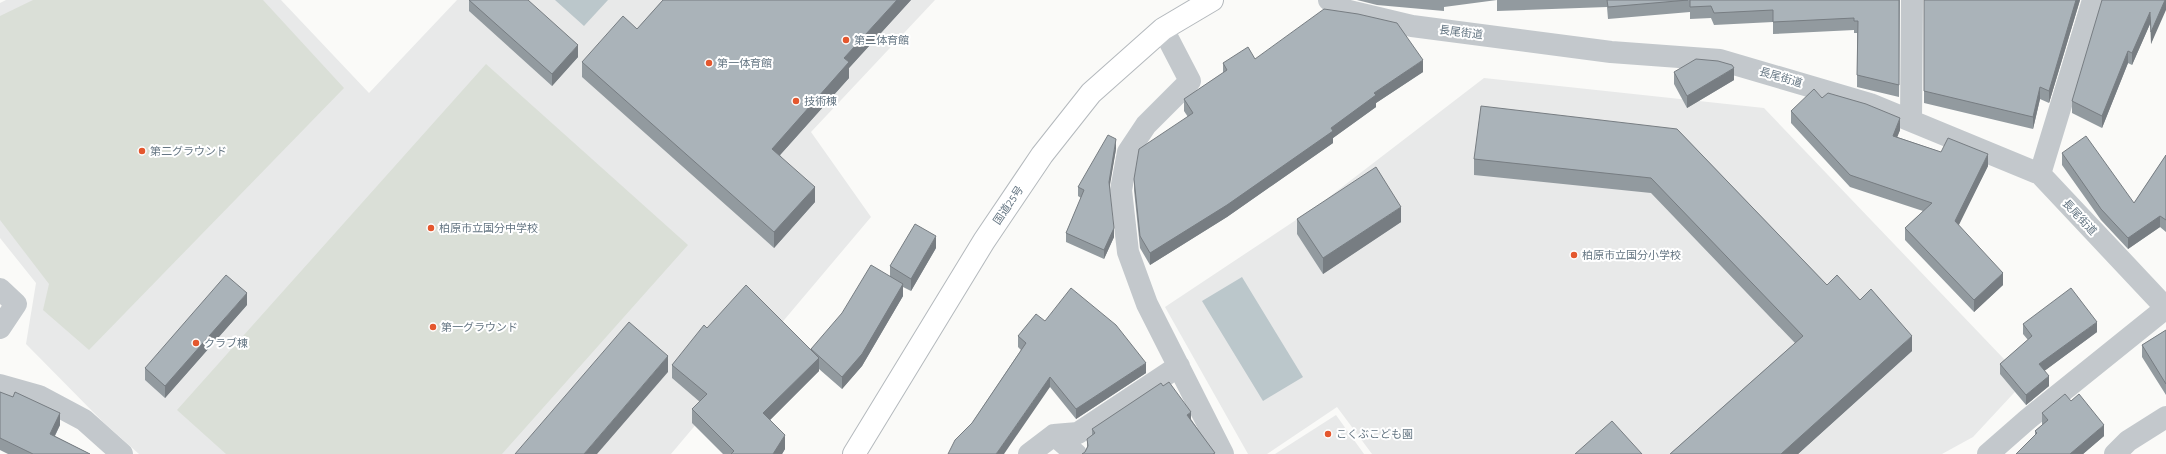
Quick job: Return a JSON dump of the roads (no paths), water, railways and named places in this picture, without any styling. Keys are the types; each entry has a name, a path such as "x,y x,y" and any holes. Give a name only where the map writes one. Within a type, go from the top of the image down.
{"highway":[{"name":"国道25号","path":"854,454 984,241 1042,155 1091,93 1163,29 1212,0"}],"street":[{"name":"長尾街道","path":"1329,0 1341,9 1412,26 1611,52 1720,60 1870,104 2040,174 2166,308"},
{"path":"1911,120 1912,0"},
{"path":"2040,174 2093,0"},
{"path":"1163,29 1190,81 1146,125 1128,152 1121,190 1128,252 1147,304 1223,454"},
{"path":"0,289 16,304 0,328"},
{"path":"1988,454 2028,419 2166,308"},
{"path":"1029,454 1054,434 1078,433 1178,366"},
{"path":"0,385 39,396 84,420 122,454"},
{"path":"2115,454 2128,441 2166,417"},
{"path":"84,420 104,454"},
{"path":"1054,434 1076,454"}],"place":[{"name":"第二体育館","path":"846,40"},
{"name":"第一体育館","path":"709,63"},
{"name":"技術棟","path":"796,101"},
{"name":"第二グラウンド","path":"142,151"},
{"name":"柏原市立国分中学校","path":"431,228"},
{"name":"柏原市立国分小学校","path":"1574,255"},
{"name":"第一グラウンド","path":"433,327"},
{"name":"クラブ棟","path":"196,343"},
{"name":"こくぶこども園","path":"1328,434"}]}
